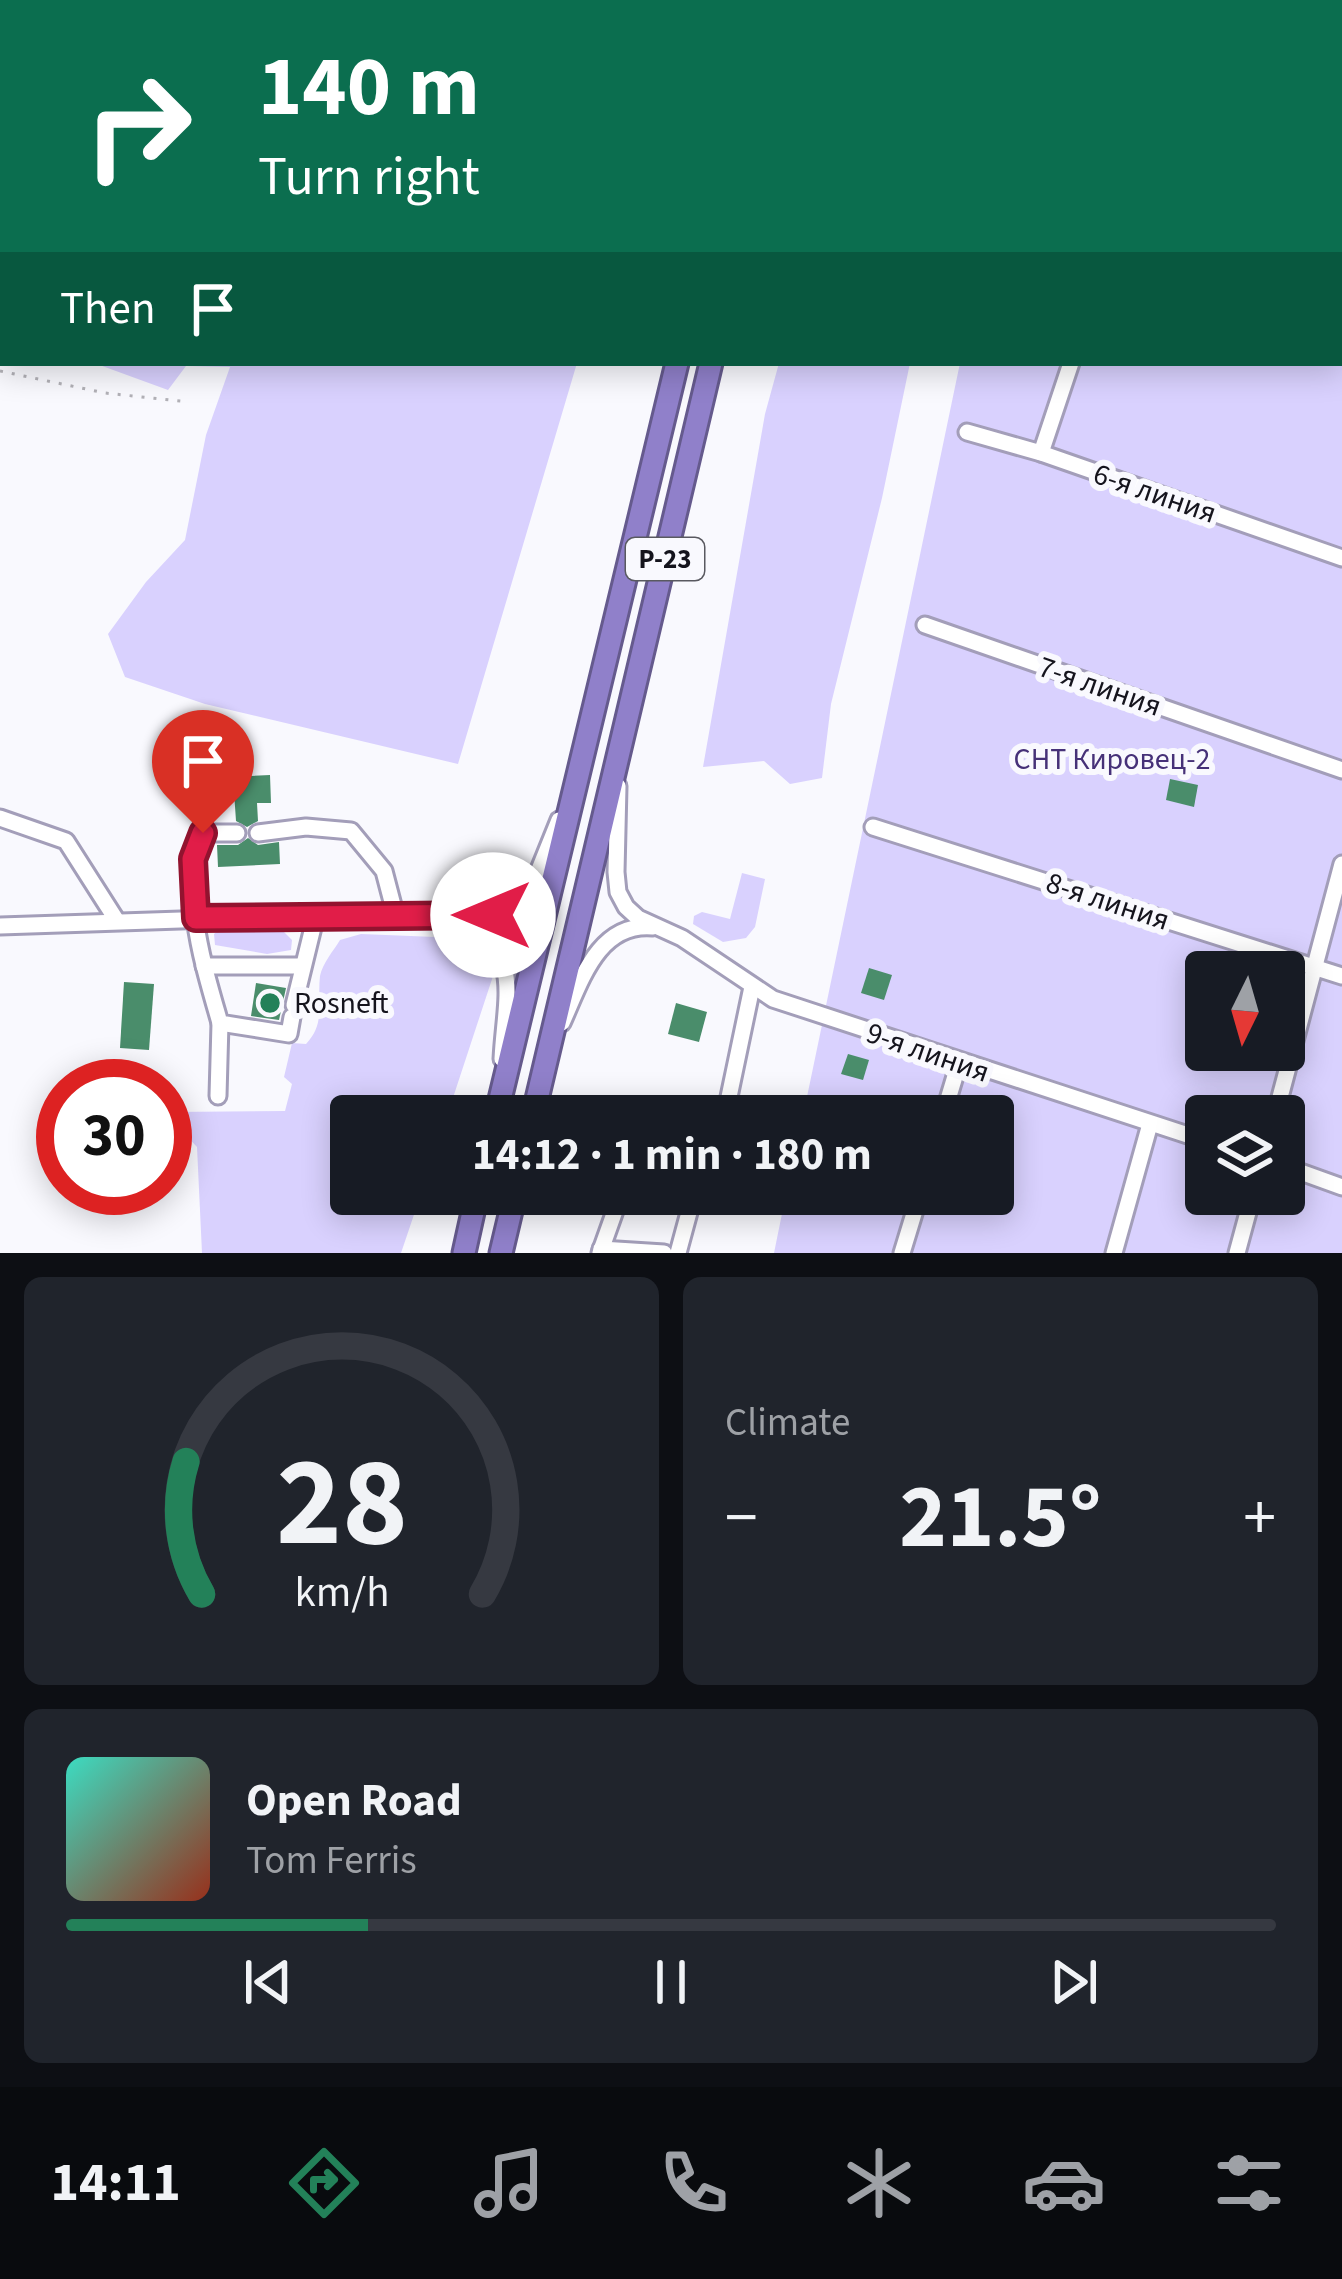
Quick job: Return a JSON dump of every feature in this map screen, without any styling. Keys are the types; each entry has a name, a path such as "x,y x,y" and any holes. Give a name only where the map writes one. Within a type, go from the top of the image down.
{"highway":[{"name":"Р-23","path":"500,1095 676,366"},
{"name":"Р-23","path":"538,1095 710,366"},
{"path":"464,1253 472,1215"},
{"path":"501,1253 510,1215"}],"street":[{"path":"1041,453 1070,366"},
{"name":"6-я линия","path":"967,432 1041,453 1342,558"},
{"name":"7-я линия","path":"925,625 1342,770"},
{"name":"9-я линия","path":"619,755 618,892 638,918 789,1004 1185,1135"},
{"path":"0,926 395,913 493,915 509,910 532,887 578,776"},
{"path":"0,818 66,841 117,921"},
{"path":"258,832 306,826 351,831 384,871 395,913"},
{"name":"8-я линия","path":"873,826 1342,976"},
{"path":"218,1096 220,1023 196,918 193,859 203,833 237,833"},
{"path":"1281,1095 1342,863"},
{"path":"220,1023 289,1034 316,915"},
{"path":"458,916 494,941 507,976 498,1095"},
{"path":"548,1056 588,965 603,945 638,926 662,928"},
{"path":"204,966 301,966"},
{"path":"729,1095 752,987"},
{"path":"949,1095 959,1063"},
{"path":"1114,1253 1150,1124"},
{"path":"1305,1174 1342,1187"},
{"path":"613,1215 600,1251 664,1253"},
{"path":"678,1253 688,1215"},
{"path":"902,1253 914,1215"},
{"path":"1237,1253 1247,1215"}],"path":[{"path":"0,371 105,393 189,403"}],"green space":[{"path":"102,366 186,366 168,390"},
{"path":"186,366 576,366 458,764 205,704 125,677 108,634 185,540 206,435 230,367"},
{"path":"778,366 909,366 831,704 822,778 790,784 764,761 703,767 765,414"},
{"name":"СНТ Кировец-2","path":"959,366 1342,366 1342,1253 774,1253 782,1215 1014,1215 1014,1095 807,1095"},
{"path":"742,873 765,879 755,927 746,938 723,942 693,924 694,916 702,912 730,919"},
{"path":"220,929 282,930 292,940 291,950 267,954 215,945 214,934"},
{"path":"361,934 460,938 488,949 494,973 454,1095 330,1095 330,1215 414,1215 401,1253 202,1253 192,1112 285,1111 292,1084 284,1077 292,1043 306,1044 316,1028 320,976 340,940"}],"building":[{"path":"270,775 271,803 257,803 258,821 247,827 236,821 233,777"},
{"path":"1170,779 1198,785 1194,807 1166,800"},
{"path":"248,838 258,845 279,842 280,864 218,867 217,845 238,845"},
{"path":"869,968 892,975 884,1000 861,993"},
{"path":"124,982 154,984 149,1050 120,1048"},
{"path":"256,983 286,988 279,1020 251,1016"},
{"path":"676,1003 707,1012 699,1042 668,1034"},
{"path":"848,1054 869,1060 863,1080 841,1074"}],"place":[{"name":"Rosneft","path":"270,1003"}],"route":[{"path":"203,833 193,859 196,918 493,915"}]}
